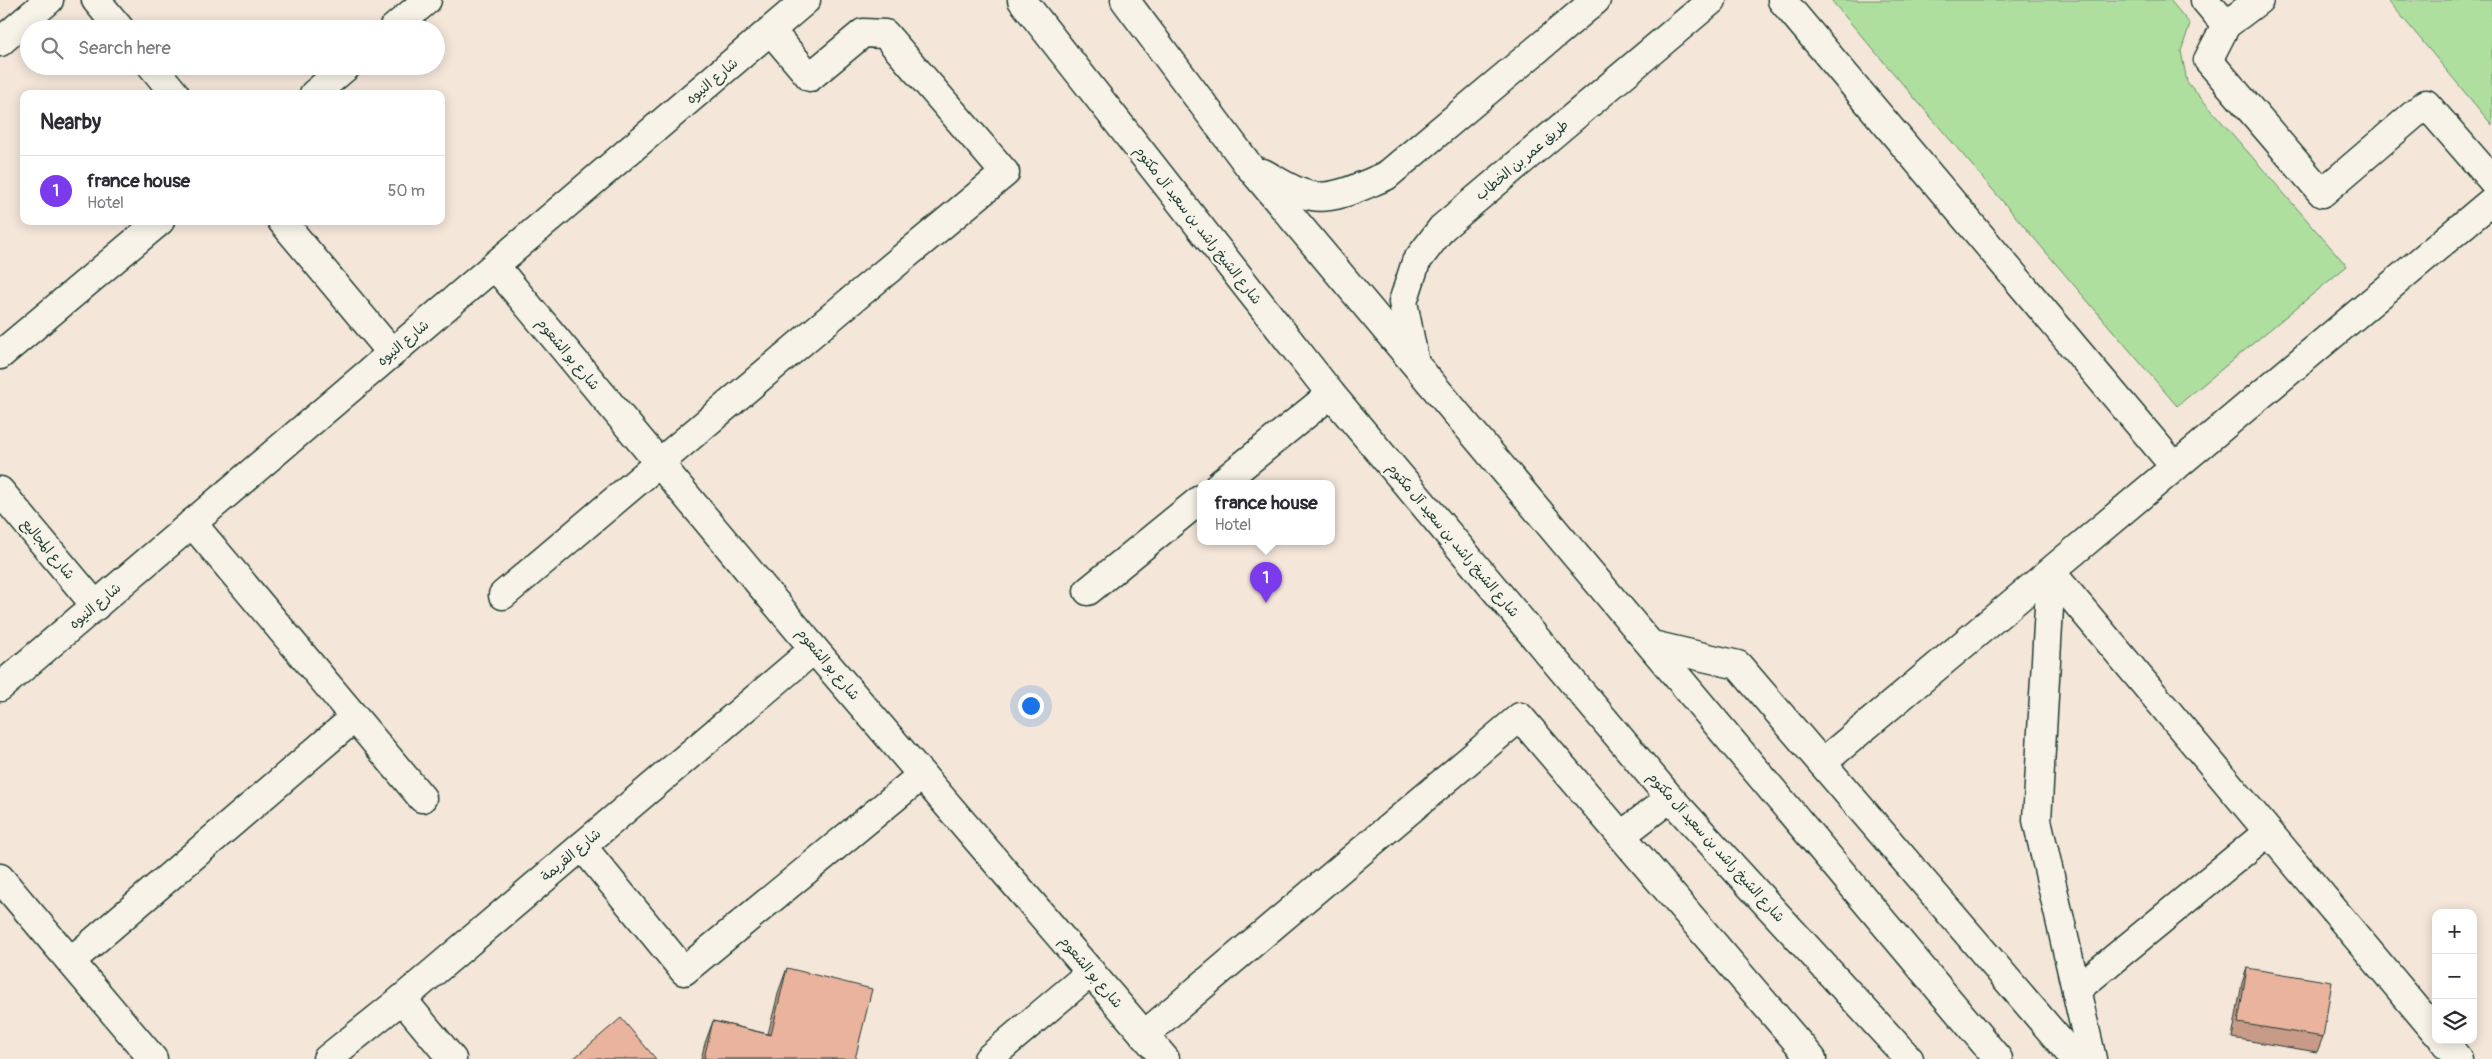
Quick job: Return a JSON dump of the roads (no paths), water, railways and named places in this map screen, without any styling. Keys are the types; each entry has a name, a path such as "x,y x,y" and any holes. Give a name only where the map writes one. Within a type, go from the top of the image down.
{"street":[{"path":"26,20 49,0"},
{"path":"96,0 113,20"},
{"path":"404,20 427,0"},
{"name":"شارع النيوه","path":"0,687 806,0"},
{"name":"شارع الشيخ راشد بن سعيد آل مكتوم","path":"1022,0 1331,394 1670,798 1909,1059"},
{"path":"1250,166 1294,190 1312,196 1344,192 1386,176 1596,0"},
{"name":"طريق عمر بن الخطاب","path":"1414,361 1404,302 1416,262 1442,228 1712,0"},
{"path":"1782,0 2175,467"},
{"path":"2205,0 2226,25"},
{"path":"2259,0 2226,25 2208,60 2322,193 2426,104 2492,180"},
{"path":"1127,4 1250,166 1998,1059"},
{"path":"0,42 20,25"},
{"path":"503,595 1005,173 885,34 863,33 810,77 770,31"},
{"path":"159,75 172,90"},
{"path":"319,90 336,75"},
{"path":"1822,763 2492,201"},
{"path":"0,355 155,225"},
{"path":"285,225 392,352"},
{"name":"شارع بو الشعوم","path":"495,266 814,649 1165,1059"},
{"path":"1225,480 1331,394"},
{"name":"شارع المجاليع","path":"0,491 96,606"},
{"path":"1088,591 1197,502"},
{"path":"192,523 422,798"},
{"path":"2051,572 2268,832 2442,1047"},
{"path":"2051,572 2037,820 2092,1059"},
{"path":"1652,645 1738,665 2075,1059"},
{"name":"شارع القريمة","path":"327,1059 402,999 814,649"},
{"path":"1144,1035 1520,717 1812,1059"},
{"path":"71,961 354,718"},
{"path":"582,846 684,971 922,775"},
{"path":"1622,835 1670,798"},
{"path":"2076,990 2268,832"},
{"path":"0,878 153,1059"},
{"path":"988,1059 1091,972"},
{"path":"402,999 452,1059"}],"place":[{"name":"france house","path":"1266,603"}]}
